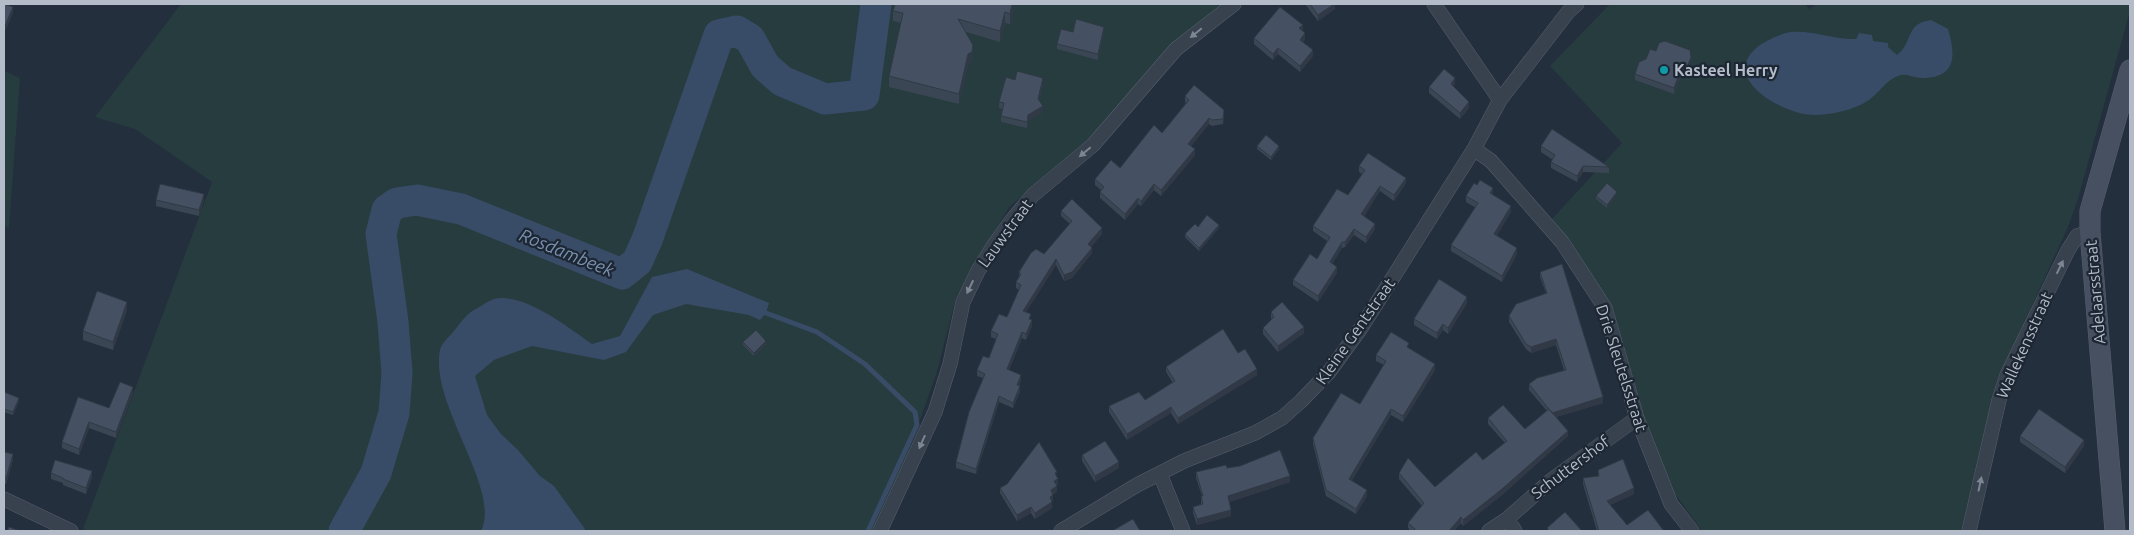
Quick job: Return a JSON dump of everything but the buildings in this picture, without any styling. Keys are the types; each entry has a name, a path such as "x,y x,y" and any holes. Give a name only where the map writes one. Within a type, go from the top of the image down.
{"street":[{"name":"Lauwstraat","path":"880,531 935,412 950,364 963,302 978,271 994,245 1033,195 1093,145 1176,49 1234,4"},
{"path":"1434,4 1500,100"},
{"name":"Kleine Gentstraat","path":"1061,531 1184,461 1238,441 1275,422 1302,401 1330,372 1361,328 1474,150 1500,100 1568,12 1577,4"},
{"name":"Adelaarsstraat","path":"2112,527 2090,211 2130,70"},
{"name":"Drie Sleutelsstraat","path":"1474,150 1490,161 1562,242 1605,308 1637,418 1672,504 1692,531"},
{"name":"Wallekensstraat","path":"1969,531 1999,400 2007,375 2068,250 2077,236 2090,232"},
{"name":"Schuttershof","path":"1489,531 1550,481 1637,418"},
{"path":"1160,474 1183,531"},
{"path":"4,499 72,531"},
{"path":"1506,519 1515,531"}],"green space":[{"path":"181,4 1228,4 1089,142 1009,207 956,298 936,375 893,495 875,531 88,531 83,529 212,182 135,129 95,117"},
{"path":"1610,4 1805,4 1809,9 1816,4 2130,4 2130,11 2078,199 2068,227 2004,367 1961,531 1702,531 1673,491 1640,413 1608,302 1552,219 1622,143 1550,66"},
{"path":"4,71 20,78 9,228 4,225"}],"water":[{"path":"1931,20 1948,29 1952,55 1948,68 1935,77 1898,76 1890,80 1863,104 1842,111 1814,115 1786,109 1759,92 1750,81 1746,69 1748,57 1760,45 1775,37 1791,32 1807,32 1848,39 1856,39 1859,33 1872,35 1873,41 1888,43 1888,47 1897,55 1906,45 1913,29 1922,22"},
{"path":"687,269 769,303 766,313 760,320 749,315 686,304 653,315 626,352 604,360 532,346 494,360 475,376 487,415 500,433 518,450 540,476 554,486 585,529 584,531 481,531 485,513 482,493 445,395 439,372 440,350 443,343 471,312 494,299 506,298 519,301 546,313 592,344 620,336 652,277"}],"waterway":[{"name":"Rosdambeek","path":"344,531 376,473 394,413 397,373 393,322 381,234 387,210 397,203 417,200 461,209 622,274 637,262 647,240 719,35 737,31 750,39 765,66 782,81 825,99 864,95 876,4"},
{"name":"Rosdambeek","path":"766,313 817,332 865,364 915,412 917,425 868,531"}],"place":[{"name":"Kasteel Herry","path":"1664,70"}]}
